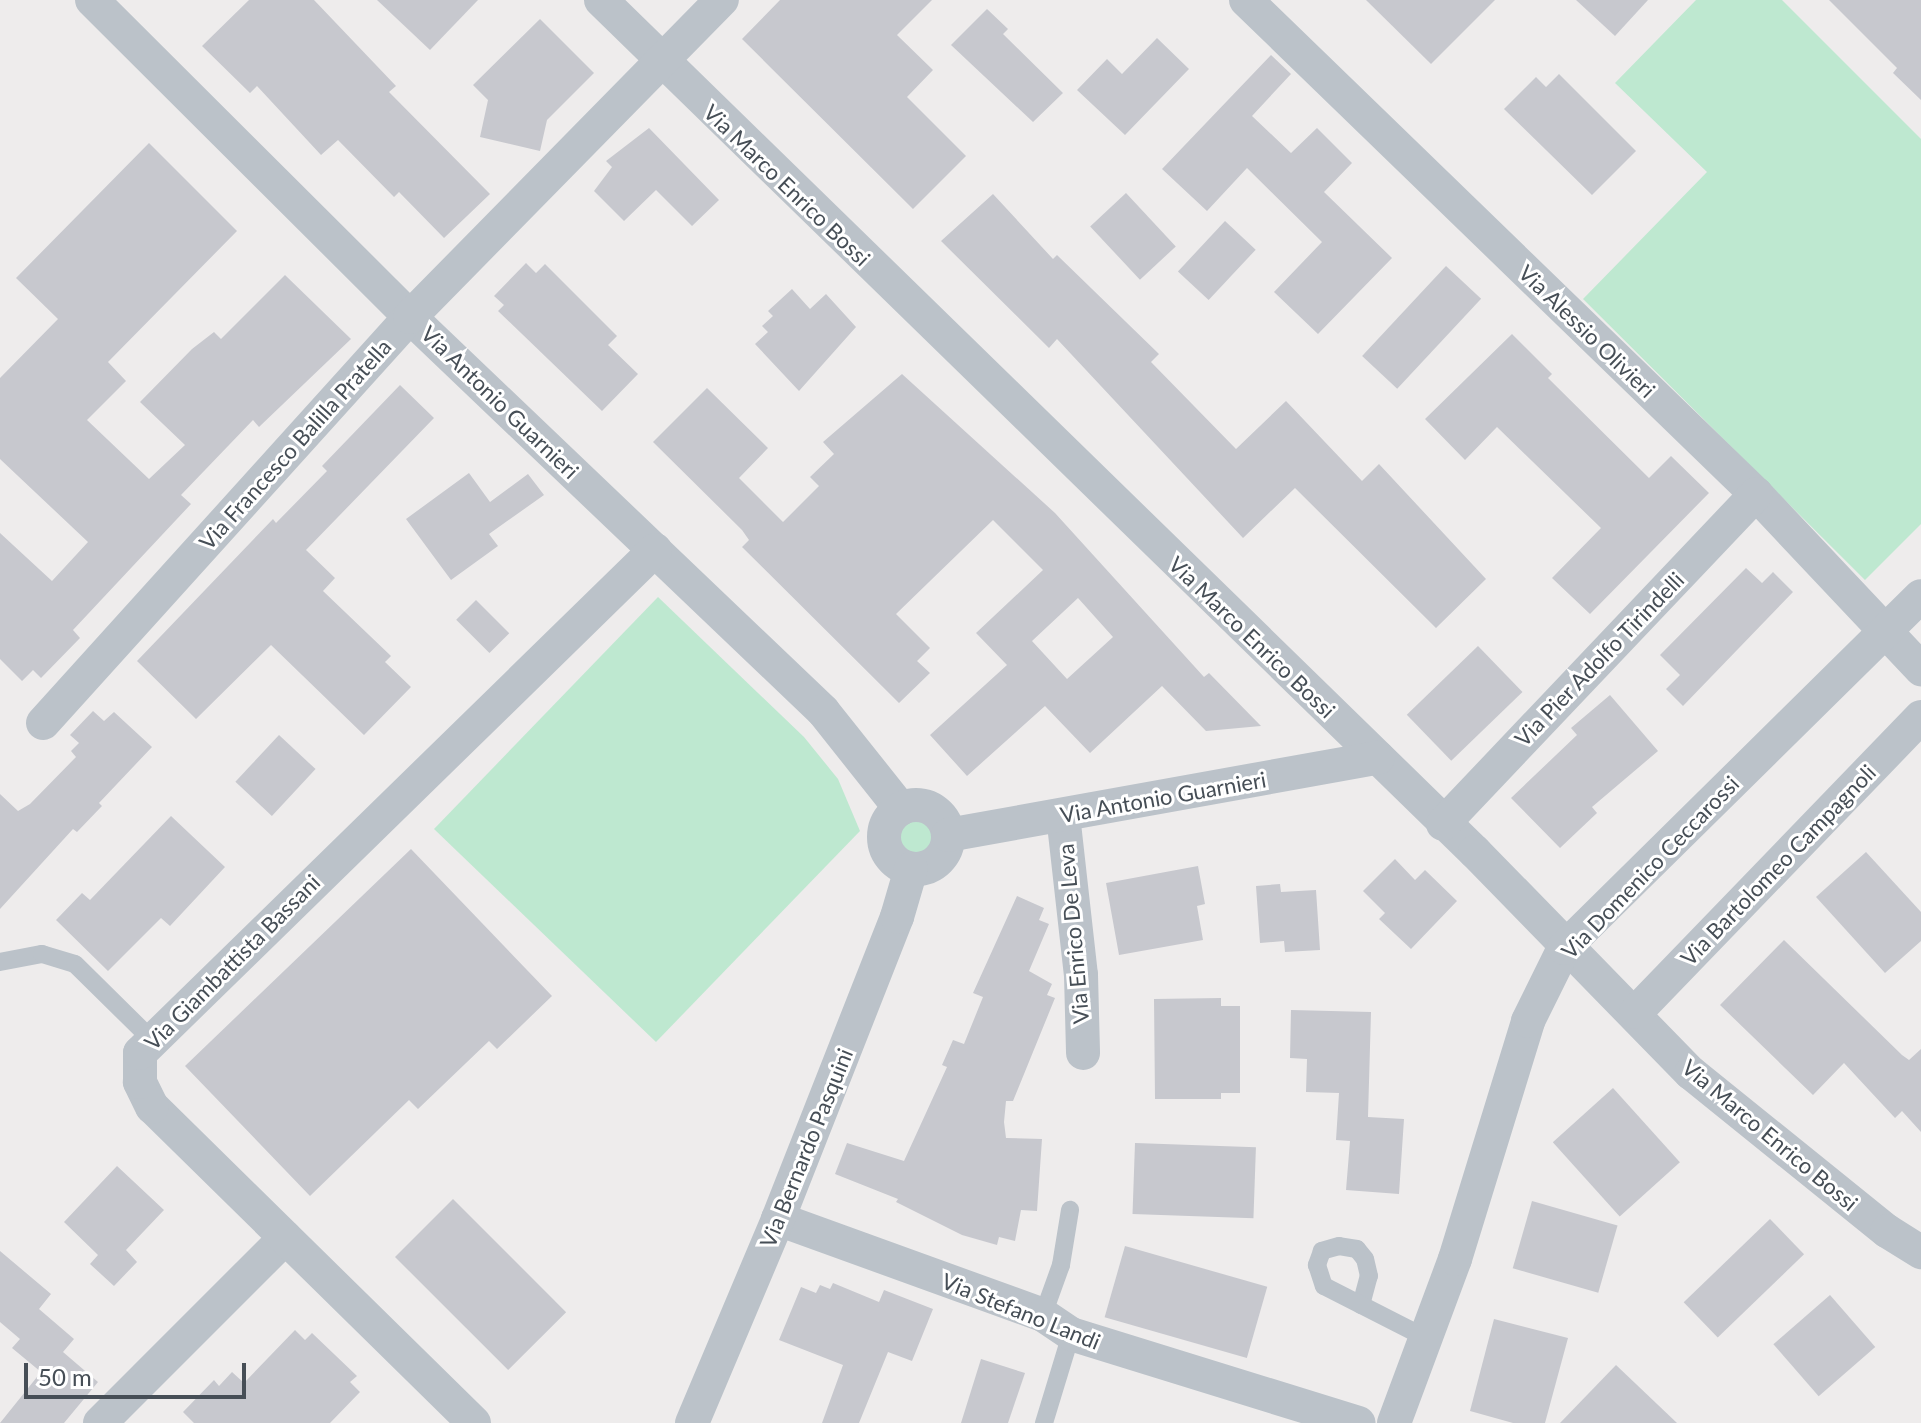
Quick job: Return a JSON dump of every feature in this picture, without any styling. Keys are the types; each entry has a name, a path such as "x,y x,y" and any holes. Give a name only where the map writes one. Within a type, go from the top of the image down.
{"street":[{"name":"Via Antonio Guarnieri","path":"92,0 410,317 823,711 901,809"},
{"name":"Via Marco Enrico Bossi","path":"601,0 661,63 1378,758 1564,948 1636,1012 1691,1073 1887,1231 1921,1252"},
{"name":"Via Francesco Balilla Pratella","path":"43,723 410,317 722,0"},
{"name":"Via Alessio Olivieri","path":"1246,0 1756,494 1921,669"},
{"name":"Via Pier Adolfo Tirindelli","path":"1443,824 1756,494"},
{"name":"Via Giambattista Bassani","path":"474,1423 152,1107 140,1082 140,1053 655,550"},
{"name":"Via Domenico Ceccarossi","path":"1394,1423 1426,1338 1528,1021 1564,948 1921,596"},
{"name":"Via Bartolomeo Campagnoli","path":"1636,1012 1921,717"},
{"name":"Via Antonio Guarnieri","path":"948,835 1378,758"},
{"path":"926,807 937,813 948,835 941,858 931,866 911,869 895,862 884,840 891,817 901,809 926,807"},
{"name":"Via Enrico De Leva","path":"1063,815 1081,975 1083,1053"},
{"name":"Via Bernardo Pasquini","path":"692,1423 778,1219 897,917 911,869"},
{"name":"Via Stefano Landi","path":"778,1219 1043,1315 1071,1334 1359,1423"},
{"path":"100,1423 285,1238"}],"lane":[{"path":"0,962 42,954 75,964 151,1039"},
{"path":"1043,1315 1061,1265 1070,1210"},
{"path":"1361,1305 1426,1338"},
{"path":"1044,1423 1071,1334"}],"green space":[{"path":"1696,0 1782,0 1921,139 1921,524 1865,580 1583,299 1707,172 1615,83"},
{"path":"658,597 804,737 838,779 860,831 656,1042 434,829"},
{"path":"917,818 931,823 936,837 931,851 917,856 903,851 898,837 903,823"}],"building":[{"path":"249,0 314,0 396,86 389,92 490,194 444,238 399,192 394,197 338,140 321,155 257,86 250,93 202,46"},
{"path":"377,0 478,0 430,50"},
{"path":"780,0 932,0 897,35 933,70 907,97 966,156 913,209 742,39"},
{"path":"1366,0 1495,0 1431,64"},
{"path":"1576,0 1648,0 1615,36"},
{"path":"1829,0 1921,0 1921,100 1893,73 1897,68"},
{"path":"987,9 1008,29 1003,34 1063,93 1033,122 951,45"},
{"path":"540,19 594,73 547,120 540,151 480,137 488,100 473,85"},
{"path":"1157,38 1189,69 1125,135 1077,90 1107,59 1122,74"},
{"path":"1271,55 1291,74 1252,116 1291,153 1317,128 1352,163 1324,192 1392,258 1318,334 1274,292 1322,242 1247,168 1207,211 1162,169"},
{"path":"1559,74 1636,151 1592,195 1504,109 1536,77 1546,87"},
{"path":"649,128 719,200 692,226 656,190 624,221 594,191 612,167 606,161"},
{"path":"149,143 237,231 108,362 126,381 87,420 149,479 185,445 140,402 192,349 214,332 221,339 285,275 351,339 259,427 253,420 181,495 191,504 73,630 80,638 41,678 33,670 22,681 0,659 0,533 52,581 88,542 0,459 0,378 58,319 16,278"},
{"path":"1126,193 1176,246 1140,280 1090,226"},
{"path":"993,194 1053,259 1057,255 1159,354 1151,362 1236,449 1286,401 1362,481 1379,464 1486,579 1436,628 1295,488 1243,538 1057,339 1049,348 941,241"},
{"path":"1225,221 1256,250 1209,300 1178,271"},
{"path":"526,263 536,273 545,264 617,336 608,345 638,374 602,411 498,311 504,305 494,296"},
{"path":"1446,266 1481,299 1397,389 1362,356"},
{"path":"792,289 810,309 826,294 856,327 799,391 755,344 768,332 762,326 773,316 768,311"},
{"path":"1512,334 1552,374 1548,378 1649,478 1671,456 1709,493 1590,614 1552,578 1601,528 1497,427 1465,460 1425,419"},
{"path":"902,374 1055,513 1204,677 1209,673 1261,726 1206,731 1162,686 1090,753 1045,706 967,776 930,735 1007,665 976,633 1043,570 993,520 896,614 930,648 917,661 930,673 899,703 742,547 749,540 742,530 653,442 707,388 768,448 739,478 783,522 819,486 810,477 834,454 823,442","holes":["1078,598 1113,637 1067,679 1032,641"]},
{"path":"400,385 434,418 306,550 335,578 323,591 391,656 385,662 411,687 364,735 271,645 196,719 137,661 273,519 276,523 327,471 322,466"},
{"path":"469,473 490,502 528,474 544,495 489,534 498,546 451,580 406,519"},
{"path":"1746,568 1762,583 1773,572 1793,592 1683,706 1666,689 1680,675 1660,655"},
{"path":"476,600 509,633 489,653 456,620"},
{"path":"1478,646 1522,692 1451,761 1407,715"},
{"path":"1610,695 1658,751 1592,807 1597,813 1560,848 1511,798 1577,735 1571,728"},
{"path":"93,711 104,721 114,712 152,747 99,803 102,806 77,832 73,829 0,909 0,794 18,811 30,804 76,757 71,751 79,743 70,735"},
{"path":"279,735 316,769 272,816 235,782"},
{"path":"171,816 225,867 170,926 161,918 108,971 56,920 82,893 90,900"},
{"path":"411,849 552,996 497,1049 489,1041 418,1109 409,1100 310,1196 185,1066"},
{"path":"1866,852 1921,912 1921,941 1885,973 1816,897"},
{"path":"1395,859 1415,880 1425,870 1457,901 1411,949 1379,919 1385,913 1363,891"},
{"path":"1198,866 1205,904 1197,906 1203,940 1119,955 1106,883"},
{"path":"1280,884 1281,892 1316,890 1320,950 1285,952 1284,941 1260,943 1256,886"},
{"path":"1017,896 1044,908 1039,920 1049,924 1029,971 1052,984 1047,995 1055,998 1013,1101 1006,1101 1004,1122 1006,1138 1042,1139 1037,1211 1021,1210 1015,1241 999,1237 997,1245 962,1235 896,1202 898,1199 835,1174 847,1143 904,1161 947,1067 942,1065 953,1040 964,1044 983,997 973,993"},
{"path":"1784,940 1902,1055 1909,1060 1921,1049 1921,1132 1902,1111 1895,1118 1844,1063 1813,1095 1720,1005"},
{"path":"1221,998 1221,1006 1240,1006 1240,1093 1221,1093 1221,1099 1155,1099 1154,999"},
{"path":"1291,1010 1371,1012 1368,1117 1404,1119 1399,1194 1346,1190 1350,1141 1336,1140 1339,1093 1306,1092 1307,1059 1290,1058"},
{"path":"1613,1088 1680,1162 1620,1217 1553,1142"},
{"path":"1135,1143 1256,1147 1253,1218 1133,1214"},
{"path":"117,1166 164,1210 126,1250 137,1262 114,1286 90,1264 98,1255 64,1222"},
{"path":"453,1199 566,1312 508,1370 395,1257"},
{"path":"1532,1201 1618,1226 1598,1293 1513,1268"},
{"path":"1770,1219 1804,1254 1718,1338 1684,1302"},
{"path":"1125,1246 1267,1287 1247,1358 1105,1317"},
{"path":"0,1251 51,1294 39,1309 74,1339 63,1352 98,1382 64,1423 0,1423 41,1372 12,1348 20,1339 0,1322"},
{"path":"833,1283 879,1302 884,1290 933,1309 912,1361 888,1352 859,1423 822,1423 843,1365 779,1340 801,1287 816,1293 820,1285 830,1289"},
{"path":"1830,1295 1875,1347 1819,1396 1773,1344"},
{"path":"1494,1319 1568,1338 1545,1423 1513,1423 1470,1411"},
{"path":"295,1330 305,1340 312,1333 357,1376 350,1382 360,1392 330,1423 194,1423 183,1412 214,1380 219,1386 232,1372 244,1383"},
{"path":"981,1359 1025,1373 1008,1423 961,1423"},
{"path":"1616,1365 1677,1423 1560,1423"}]}
